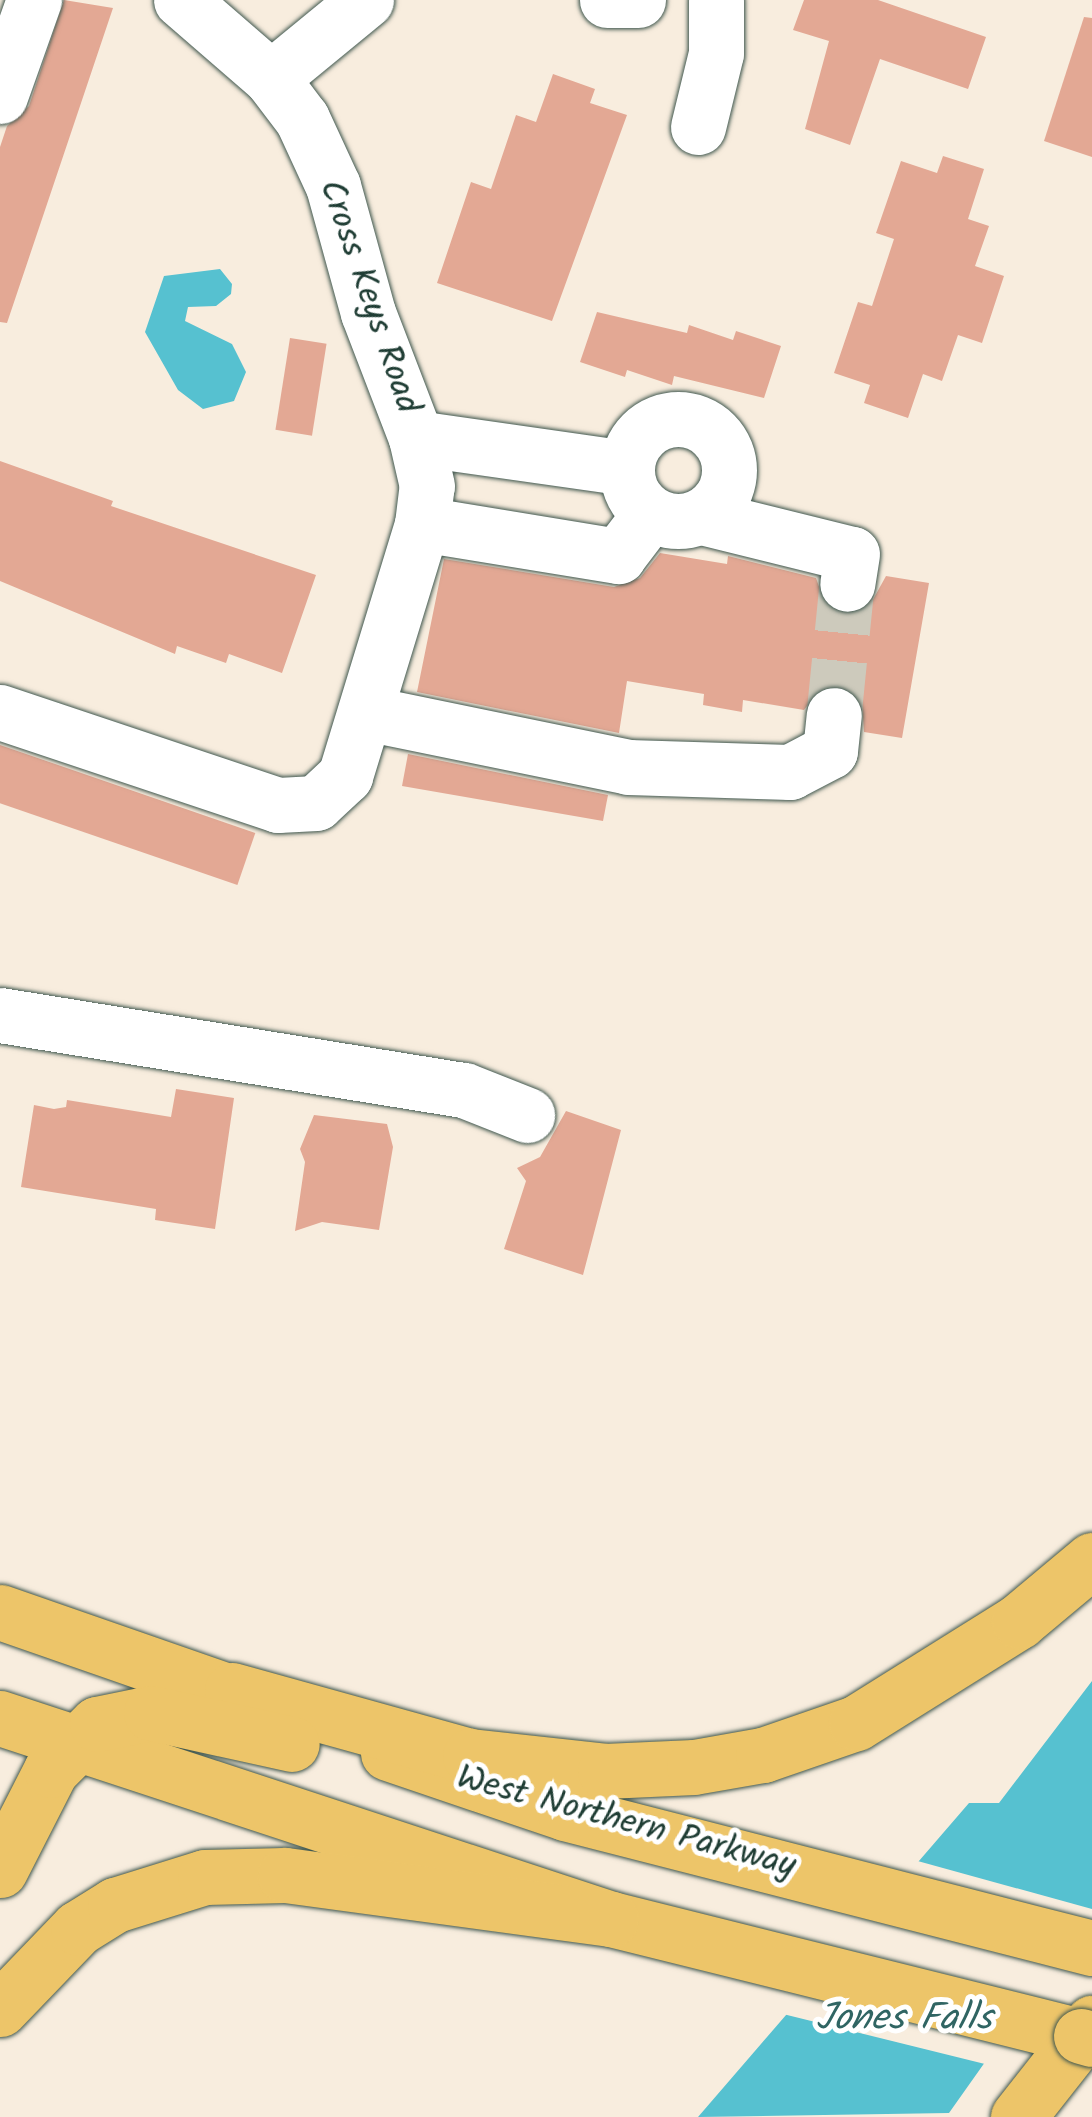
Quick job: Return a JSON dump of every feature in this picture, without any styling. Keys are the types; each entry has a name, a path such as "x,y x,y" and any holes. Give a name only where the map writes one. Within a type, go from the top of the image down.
{"main road":[{"path":"232,1690 470,1756 605,1771 694,1767 763,1754 856,1722 1019,1621 1092,1560"},
{"name":"West Northern Parkway","path":"0,1612 232,1690 465,1784 795,1867 1092,1948"},
{"path":"0,1870 51,1770 73,1746 97,1724 151,1714 465,1784"},
{"path":"0,1718 73,1746 610,1919"},
{"path":"0,2009 78,1928 134,1898 205,1877 320,1878 610,1919 1092,2039"},
{"path":"1018,2117 1092,2022"}],"street":[{"path":"0,96 34,0"},
{"name":"Cross Keys Road","path":"181,0 271,78 302,119 333,186 368,314 416,438 852,554 848,584"},
{"path":"271,78 366,0"},
{"path":"607,0 638,0"},
{"path":"698,127 716,54 716,0"},
{"path":"0,712 278,805 316,803 345,776 422,524 426,486 416,438"},
{"path":"422,524 618,556 659,500"},
{"path":"366,712 628,766 790,772 830,751 834,715"},
{"path":"0,1016 464,1090 527,1115"}],"water":[{"path":"220,269 232,284 231,294 216,306 188,307 185,321 232,344 246,372 234,401 203,409 178,390 145,332 164,276"},
{"name":"Jones Falls","path":"1092,1681 1092,1911 949,2113 698,2117 969,1803 999,1803"}],"pier":[{"path":"914,1860 1092,1909 1092,1919 989,2065 783,2014"}],"building":[{"path":"64,0 113,8 7,323 0,322 0,147 7,126 29,106"},
{"path":"804,0 878,0 986,37 968,89 880,59 850,145 805,129 829,41 793,30"},
{"path":"1084,17 1092,18 1092,157 1044,141"},
{"path":"553,74 595,89 590,103 627,115 552,321 437,283 471,182 491,189 516,115 536,122"},
{"path":"943,156 984,169 968,219 989,226 975,266 1004,276 982,343 958,335 942,381 923,374 908,418 864,403 870,385 834,373 858,302 872,306 894,239 876,233 901,161 937,173"},
{"path":"597,312 687,333 689,325 733,340 736,331 781,346 764,398 674,376 672,385 627,370 625,377 580,362"},
{"path":"290,338 327,344 312,436 275,430"},
{"path":"0,461 113,501 111,506 316,575 282,673 229,654 226,663 177,646 175,654 0,581"},
{"path":"660,553 727,564 728,556 816,578 826,607 843,615 870,605 886,576 929,583 902,738 864,732 862,702 836,684 821,687 804,710 743,700 742,712 703,705 704,694 627,681 619,733 417,692 444,559 614,587 640,578"},
{"path":"0,745 255,833 237,885 0,803"},
{"path":"408,754 608,795 603,821 402,786"},
{"path":"176,1089 234,1098 215,1229 155,1220 156,1209 21,1187 34,1105 54,1109 66,1107 67,1100 171,1117"},
{"path":"566,1111 621,1130 583,1275 504,1249 526,1181 517,1168 540,1157"},
{"path":"314,1115 387,1124 393,1147 379,1230 322,1222 295,1231 305,1162 300,1149"}],"tunnel":[{"path":"834,715 847,584"}]}
